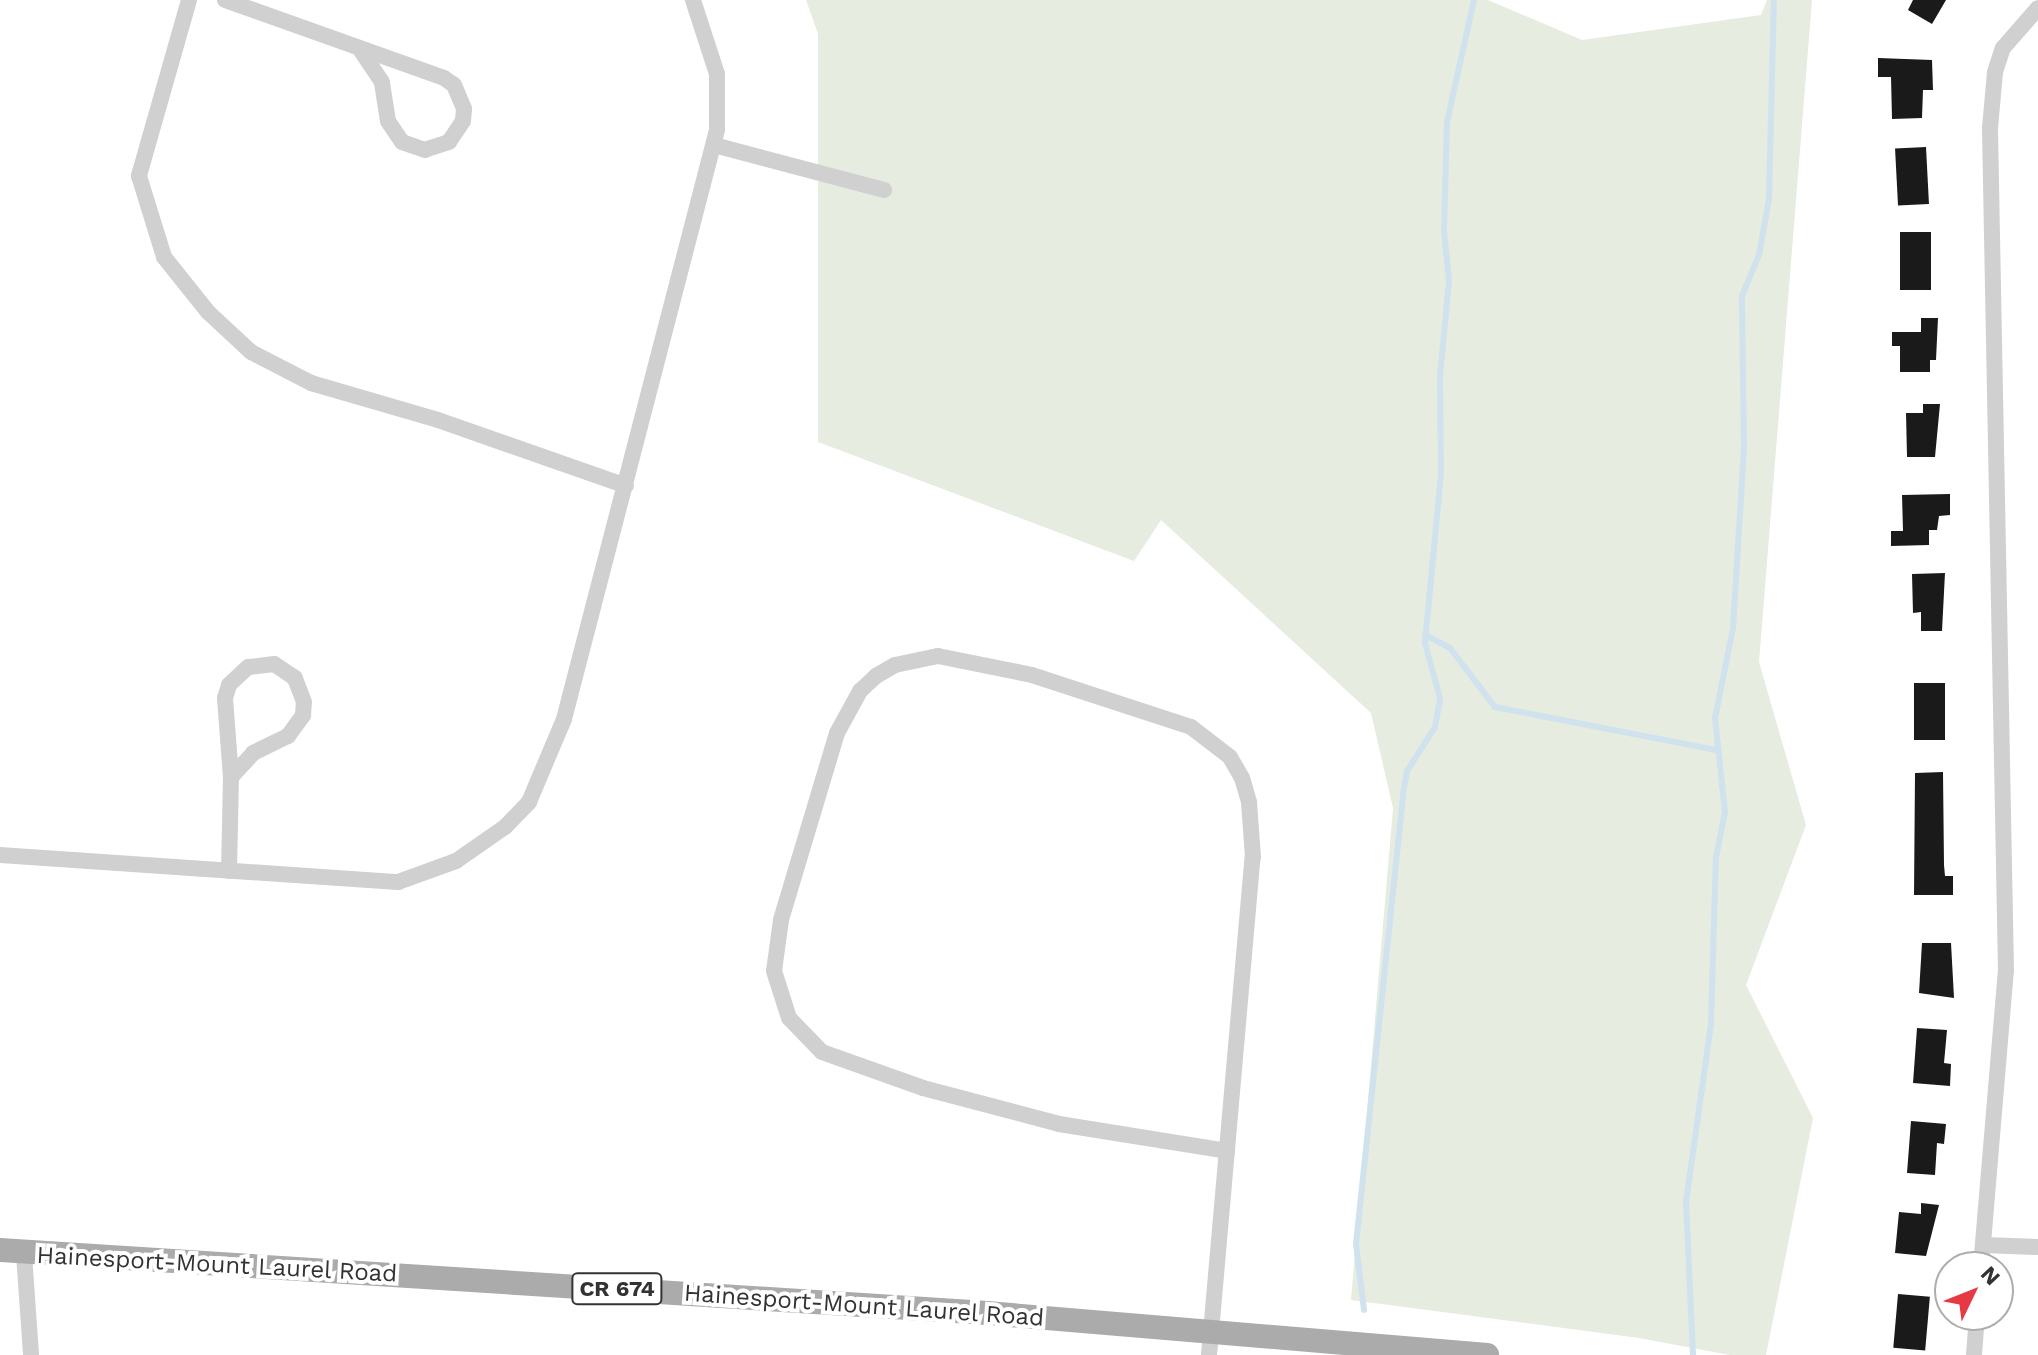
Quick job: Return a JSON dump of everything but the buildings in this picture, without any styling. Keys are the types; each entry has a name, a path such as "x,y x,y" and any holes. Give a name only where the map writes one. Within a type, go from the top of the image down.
{"main road":[{"name":"Hainesport-Mount Laurel Road","path":"12,1252 1210,1343 1487,1355"}],"street":[{"path":"189,0 139,176 164,257 208,312 251,352 311,383 438,420 626,486"},
{"path":"225,0 454,85 461,96 463,121 449,142 425,150 402,142 388,121 382,82 361,51"},
{"path":"0,855 398,882 447,866 505,827 532,797 551,758 626,486 714,145 717,74 693,0"},
{"path":"1982,1251 2006,971 1990,128 1995,72 2003,48 2038,8"},
{"path":"714,145 884,190"},
{"path":"1210,1343 1227,1151 1253,857 1249,802 1230,757 1213,740 1166,717 984,662 938,656 895,665 876,676 854,701 837,733 781,920 774,971 789,1018 822,1052 923,1088 1085,1129 1227,1151"},
{"path":"229,871 231,777 225,698 229,685 248,667 274,664 295,678 304,702 303,715 288,736 253,753 231,777"},
{"path":"1983,1245 2038,1247"},
{"path":"12,1252 31,1355"},
{"path":"1974,1355 1976,1331"}],"shaded area":[{"path":"806,0 1488,0 1582,40 1761,15 1767,0 1812,0 1759,662 1806,825 1746,985 1813,1118 1766,1355 1730,1355 1639,1338 1351,1300 1393,808 1371,713 1161,520 1134,561 818,442 818,34"}],"waterway":[{"path":"1364,1310 1356,1244 1403,794 1407,771 1435,727 1440,698 1425,643 1441,475 1440,376 1449,281 1444,230 1447,122 1474,0"},
{"path":"1693,1355 1686,1202 1711,1023 1716,857 1725,812 1715,718 1733,628 1744,448 1742,296 1759,255 1769,199 1774,0"},
{"path":"1425,635 1450,648 1495,707 1717,750"}]}
